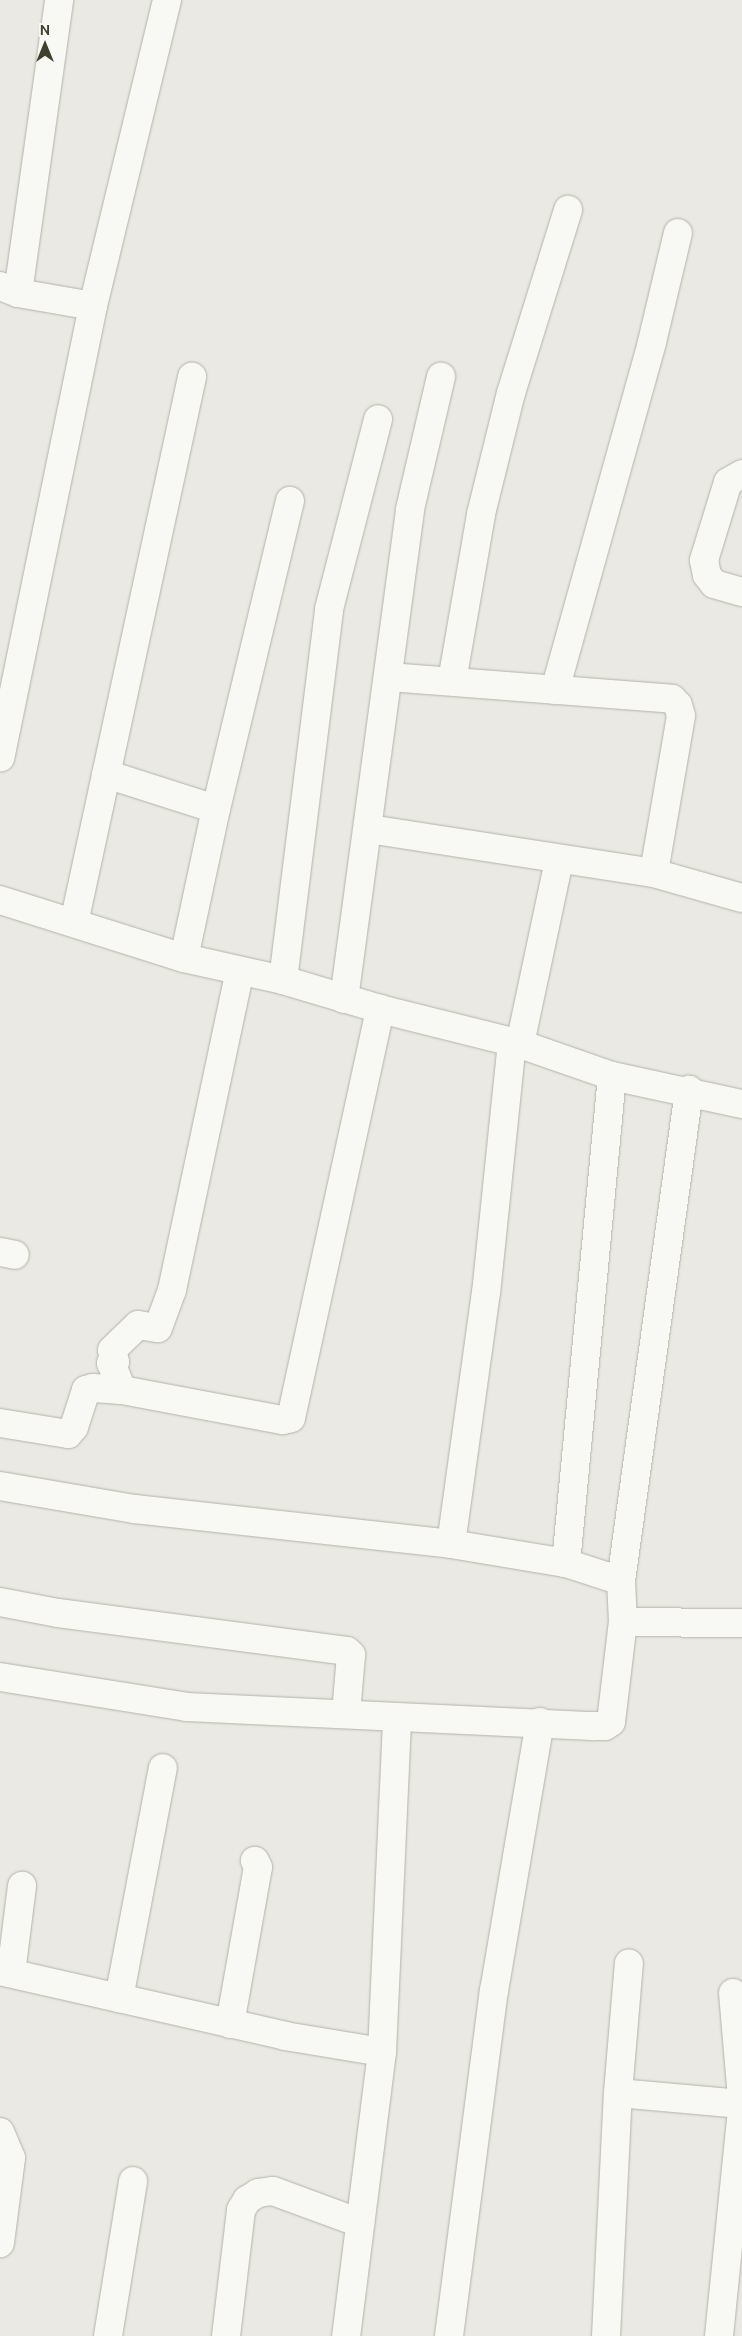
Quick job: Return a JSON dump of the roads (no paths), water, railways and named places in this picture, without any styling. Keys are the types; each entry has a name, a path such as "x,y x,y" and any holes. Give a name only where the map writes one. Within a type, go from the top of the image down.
{"street":[{"path":"59,0 9,290 93,306"},
{"path":"0,758 93,306 167,0"},
{"path":"452,681 481,514 511,394 568,210"},
{"path":"555,690 649,351 678,233"},
{"path":"74,923 192,377"},
{"path":"344,999 369,829 410,510 442,377"},
{"path":"283,980 330,609 378,419"},
{"path":"742,474 728,482 704,560 707,575 714,584 742,592"},
{"path":"184,958 216,809 290,500"},
{"path":"389,677 672,699 678,704 680,716 654,873"},
{"path":"106,774 216,809"},
{"path":"369,829 558,861 654,873 742,898"},
{"path":"452,1544 486,1292 516,1043 558,861"},
{"path":"0,900 184,958 283,980 380,1009 516,1043 612,1076 689,1090 742,1104"},
{"path":"122,1390 111,1364 115,1362 112,1350 138,1325 158,1328 172,1290 240,971"},
{"path":"0,1423 68,1434 74,1426 86,1390 122,1390 283,1420 291,1418 380,1009"},
{"path":"566,1563 612,1076"},
{"path":"0,1677 187,1707 346,1713 397,1719 540,1722 605,1726 611,1722 623,1622 621,1580 689,1090"},
{"path":"0,1486 135,1509 452,1544 566,1563 621,1580"},
{"path":"0,1602 58,1613 347,1651 350,1656 346,1713"},
{"path":"623,1622 742,1623"},
{"path":"346,2336 382,2052 397,1719"},
{"path":"449,2336 494,1991 540,1722"},
{"path":"119,1998 163,1768"},
{"path":"230,2024 258,1867 255,1861"},
{"path":"22,1886 5,1972 230,2024 382,2052"},
{"path":"606,2336 618,2093 629,1963"},
{"path":"733,1993 742,2097"},
{"path":"618,2093 742,2104"},
{"path":"719,2336 742,2110"},
{"path":"0,2132 11,2158 0,2243"},
{"path":"108,2336 133,2181"},
{"path":"226,2336 241,2210 247,2200 258,2192 273,2191 360,2223"}]}
